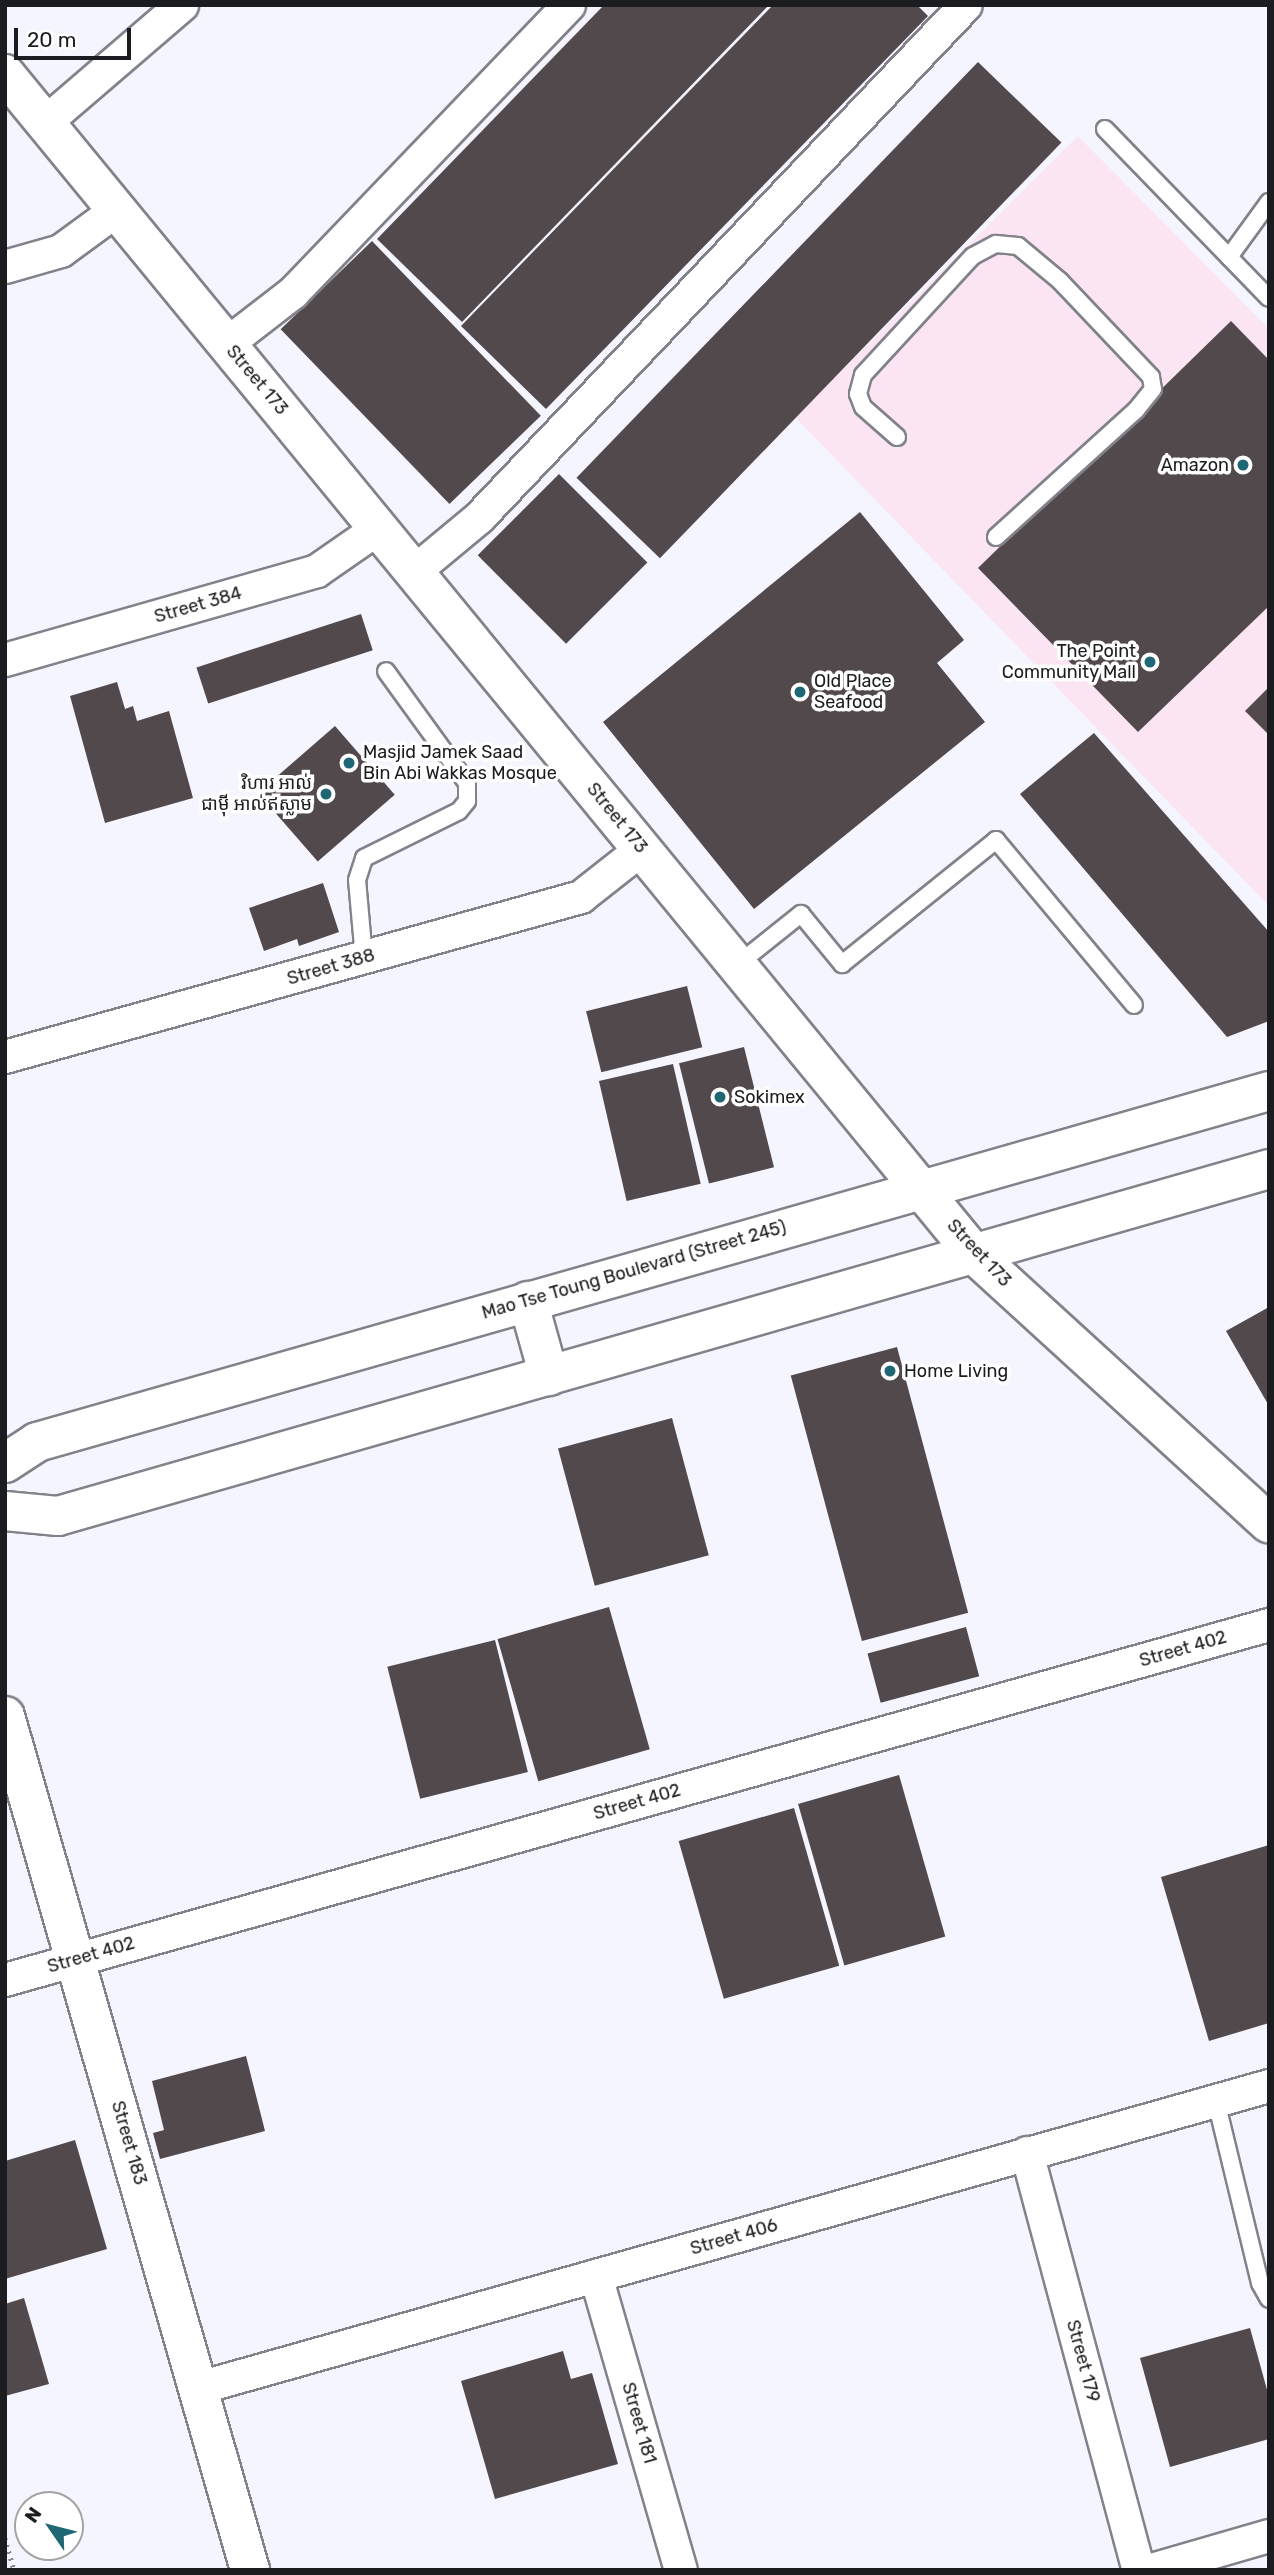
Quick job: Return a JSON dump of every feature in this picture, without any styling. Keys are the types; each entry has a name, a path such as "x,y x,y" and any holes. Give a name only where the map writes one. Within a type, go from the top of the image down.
{"street":[{"path":"46,123 182,5"},
{"path":"227,344 293,293 569,5"},
{"path":"414,572 480,518 966,5"},
{"name":"Street 173","path":"5,74 975,1255 1269,1523"},
{"path":"5,267 61,251 117,210"},
{"name":"Street 384","path":"5,660 317,571 379,528"},
{"name":"Street 388","path":"5,1057 582,897 642,849"},
{"name":"Mao Tse Toung Boulevard (Street 245)","path":"5,1463 37,1441 1269,1091"},
{"path":"5,1511 58,1516 1269,1169"},
{"path":"528,1301 550,1376"},
{"name":"Street 402","path":"5,1980 1269,1625"},
{"name":"Street 183","path":"5,1716 77,1959 250,2570"},
{"name":"Street 406","path":"200,2388 1269,2086"},
{"name":"Street 179","path":"1027,2153 1139,2570"},
{"name":"Street 181","path":"596,2276 681,2570"},
{"path":"1152,2570 1269,2536"}],"lane":[{"path":"1105,130 1269,298"},
{"path":"1229,257 1269,202"},
{"path":"897,437 863,407 858,394 863,375 973,256 996,244 1018,246 1060,281 1151,377 1153,389 1136,410 996,537"},
{"path":"364,958 357,880 364,858 459,811 467,801 467,783 386,671"},
{"path":"737,965 801,914 842,964 996,840 1134,1005"},
{"path":"1216,2101 1260,2283 1269,2299"}],"path":[{"path":"5,2538 14,2570"}],"shaded area":[{"name":"The Point Community Mall","path":"1078,136 1269,329 1269,906 795,417"}],"building":[{"path":"604,5 769,5 462,322 377,239"},
{"path":"773,5 917,5 928,16 546,409 461,326"},
{"path":"978,62 1061,143 660,558 576,478"},
{"path":"372,241 541,416 449,504 281,329"},
{"path":"1231,321 1269,360 1269,606 1138,732 978,568"},
{"path":"559,474 647,562 566,644 478,555"},
{"name":"Old Place Seafood","path":"860,512 964,640 937,663 985,722 754,909 603,722"},
{"path":"361,614 373,650 208,704 196,667"},
{"path":"117,682 125,709 133,706 137,721 169,711 193,798 105,823 70,696"},
{"path":"1269,687 1269,735 1245,711"},
{"name":"វិហារ អាល់ ជាម៉ី អាល់ឥស្លាម","path":"335,726 395,795 318,862 258,793"},
{"path":"1094,733 1269,932 1269,1021 1227,1037 1020,794"},
{"path":"323,883 339,932 299,946 297,939 264,951 249,908"},
{"path":"687,986 702,1047 601,1072 586,1011"},
{"path":"744,1047 774,1167 709,1184 679,1063"},
{"path":"673,1064 701,1184 627,1201 599,1081"},
{"path":"1269,1307 1269,1406 1226,1331"},
{"path":"897,1347 968,1613 862,1641 791,1375"},
{"path":"672,1418 709,1555 595,1586 558,1449"},
{"path":"609,1607 650,1749 538,1781 497,1639"},
{"path":"966,1627 979,1676 881,1703 867,1653"},
{"path":"495,1640 528,1772 420,1799 387,1667"},
{"path":"899,1775 945,1936 844,1965 798,1804"},
{"path":"794,1808 839,1966 724,1999 679,1841"},
{"path":"1269,1845 1269,2023 1209,2041 1161,1877"},
{"path":"246,2056 265,2131 160,2159 153,2133 164,2130 152,2081"},
{"path":"75,2140 107,2249 5,2279 5,2161"},
{"path":"24,2298 49,2384 5,2396 5,2304"},
{"path":"1250,2328 1269,2397 1269,2439 1170,2467 1140,2358"},
{"path":"563,2351 571,2379 592,2373 618,2464 495,2499 461,2381"}],"place":[{"name":"Amazon","path":"1243,465"},
{"name":"The Point Community Mall","path":"1150,662"},
{"name":"Old Place Seafood","path":"800,692"},
{"name":"Masjid Jamek Saad Bin Abi Wakkas Mosque","path":"349,763"},
{"name":"វិហារ អាល់ ជាម៉ី អាល់ឥស្លាម","path":"326,794"},
{"name":"Sokimex","path":"720,1097"},
{"name":"Home Living","path":"890,1371"}]}
